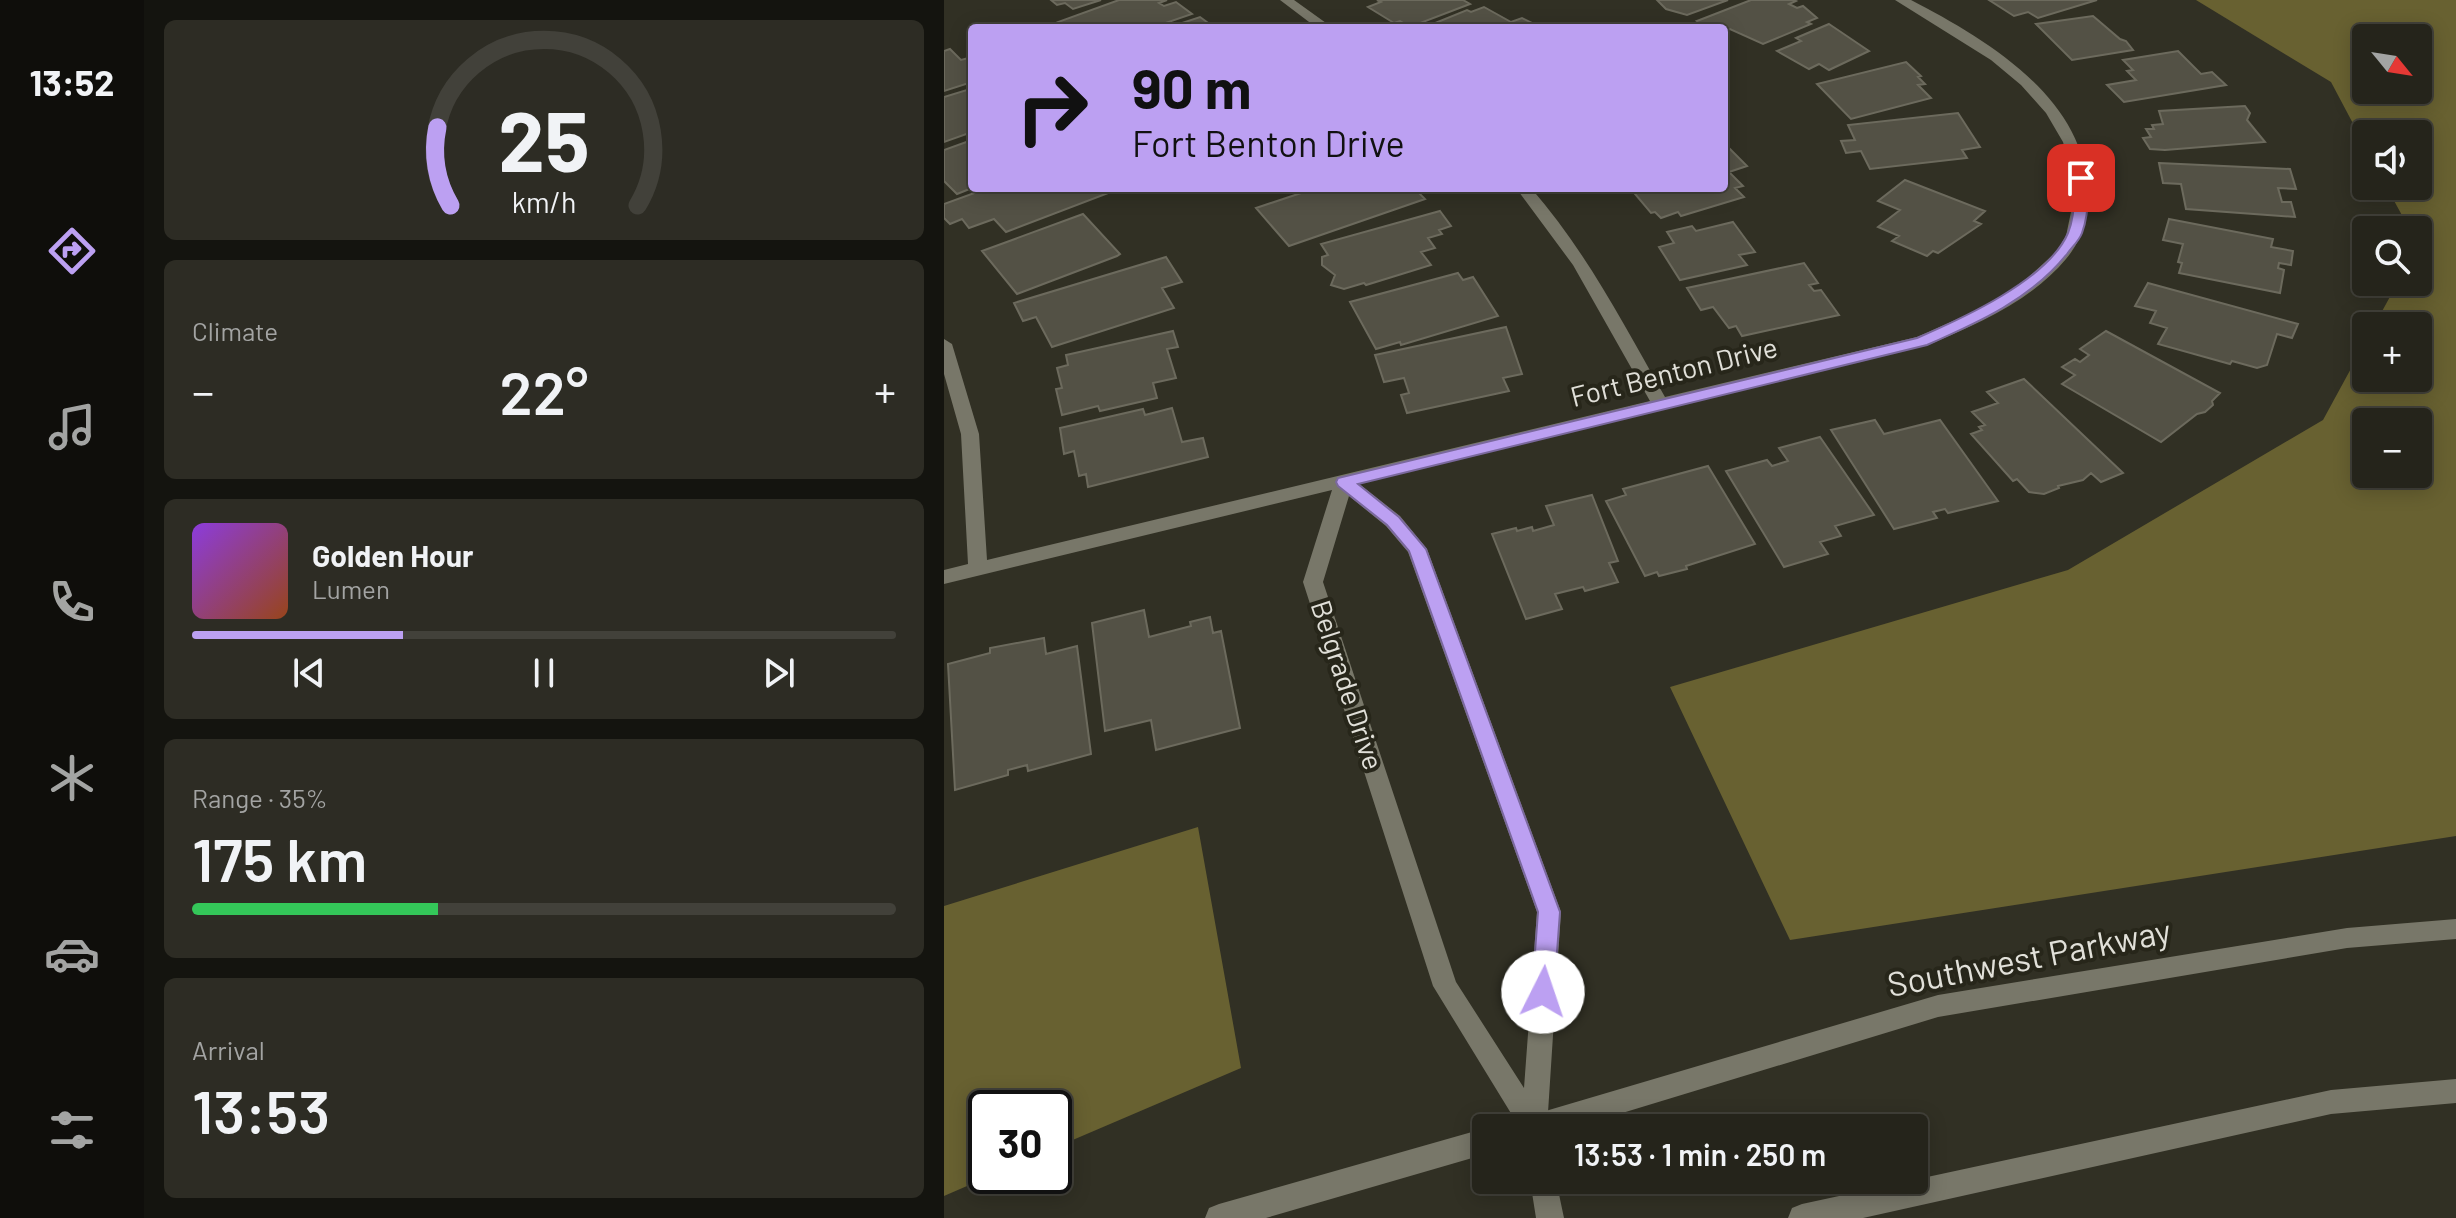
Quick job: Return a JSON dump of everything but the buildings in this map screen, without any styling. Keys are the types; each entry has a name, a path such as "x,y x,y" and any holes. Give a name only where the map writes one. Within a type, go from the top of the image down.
{"street":[{"path":"1286,0 1320,24"},
{"name":"Fort Benton Drive","path":"944,577 1922,341 1976,318 2013,296 2050,266 2074,235 2082,197 2079,159 2060,124 2023,79 1990,51 1950,24 1901,0"},
{"path":"1527,192 1546,213 1599,293 1660,404"},
{"path":"944,344 970,434 978,568"},
{"path":"1344,482 1393,521 1417,549 1549,912 1534,1114"},
{"name":"Belgrade Drive","path":"1344,482 1313,582 1445,986 1524,1114"},
{"name":"Southwest Parkway","path":"1579,1114 1938,1006 2347,938 2456,929"},
{"path":"1802,1218 2331,1102 2456,1091"},
{"path":"1219,1218 1472,1145"},
{"path":"1546,1194 1550,1218"}],"shaded area":[{"path":"2196,0 2456,0 2456,836 1790,940 1670,687 2068,570 2323,420 2352,367 2352,392 2432,392 2432,312 2382,312 2390,296 2432,296 2432,216 2402,216 2394,200 2432,200 2432,120 2352,122 2331,82"},
{"path":"1198,827 1241,1068 1072,1140 1072,1090 968,1090 968,1186 944,1196 944,906"}],"route":[{"path":"1543,992 1549,912 1417,549 1393,521 1344,482 1922,341 1976,318 2013,296 2050,266 2074,235 2082,197 2081,178"}]}
